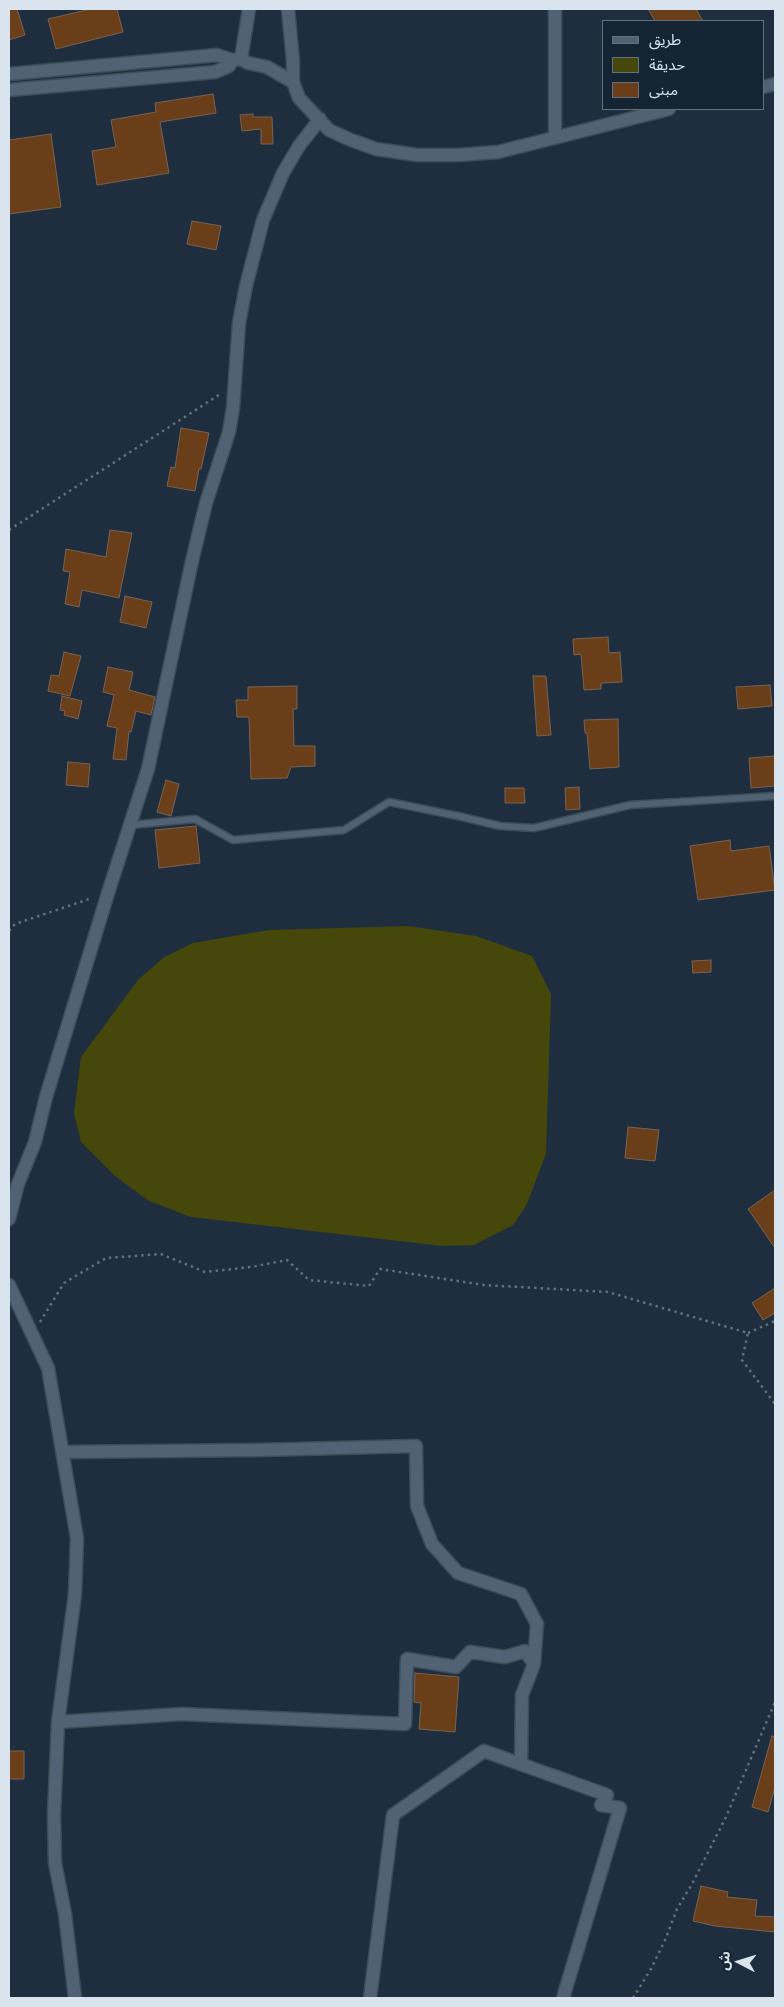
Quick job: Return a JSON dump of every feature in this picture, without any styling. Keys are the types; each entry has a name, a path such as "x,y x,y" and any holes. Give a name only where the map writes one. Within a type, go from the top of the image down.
{"street":[{"path":"9,90 215,72 229,66 236,60 249,9"},
{"path":"288,9 293,82 299,98 329,130 376,149 417,155 459,155 498,152 665,110"},
{"path":"555,9 556,137"},
{"path":"9,74 212,55 267,67 293,82"},
{"path":"9,1219 18,1184 35,1142 46,1097 148,769 204,511 229,432 235,384 239,323 246,286 263,220 283,173 299,146 320,119"},
{"path":"9,1285 48,1368 77,1538 77,1568 58,1722 54,1806 56,1863 75,1998"},
{"path":"63,1452 416,1446 417,1506 432,1544 458,1573 521,1594 537,1624 534,1664 522,1695 521,1764"},
{"path":"58,1722 182,1714 405,1724 407,1659 456,1667 470,1652 505,1657 524,1652 534,1664"},
{"path":"370,1998 393,1815 484,1751 607,1794 601,1805 620,1808 563,1998"}],"lane":[{"path":"130,825 195,820 233,840 344,830 389,802 500,826 534,828 630,805 775,796"}],"path":[{"path":"9,530 235,384"},
{"path":"9,931 15,924 108,893"},
{"path":"32,1335 64,1283 106,1258 161,1254 205,1272 251,1268 287,1260 309,1280 369,1286 380,1268 484,1285 608,1292 748,1333 775,1321"},
{"path":"748,1333 742,1360 775,1404"},
{"path":"633,1998 651,1969 677,1909 726,1817 775,1702"}],"green space":[{"path":"408,926 476,936 532,956 551,994 546,1154 526,1206 513,1225 474,1245 442,1246 191,1217 149,1201 115,1176 81,1142 74,1113 81,1057 138,980 163,958 193,943 269,930"}],"building":[{"path":"9,9 17,9 25,35 9,40"},
{"path":"91,9 117,9 123,32 56,49 48,19"},
{"path":"648,9 696,9 702,20 654,20"},
{"path":"213,94 216,113 160,122 169,173 97,185 92,151 116,147 111,120 156,112 155,103"},
{"path":"253,114 253,117 272,117 273,144 261,144 261,129 242,131 240,115"},
{"path":"51,134 61,207 9,214 9,140"},
{"path":"192,221 221,226 216,250 187,244"},
{"path":"181,428 209,433 195,491 167,486 171,467 175,468"},
{"path":"110,530 132,533 119,598 82,590 79,607 65,604 70,572 63,571 66,549 106,557"},
{"path":"125,596 152,602 146,628 120,622"},
{"path":"608,637 609,653 620,652 622,682 601,683 601,689 584,690 581,654 574,655 573,639"},
{"path":"64,652 81,656 70,696 48,691 51,675 59,676"},
{"path":"108,667 133,672 129,690 155,697 151,715 136,711 131,732 129,731 126,760 113,759 117,728 107,726 114,695 103,692"},
{"path":"533,676 546,676 551,735 537,736"},
{"path":"770,685 772,706 738,709 736,687"},
{"path":"297,686 297,709 293,709 294,746 315,746 315,766 291,767 287,778 251,779 249,717 237,717 236,700 248,700 248,687"},
{"path":"62,696 82,701 78,719 64,715 65,711 60,710"},
{"path":"618,719 619,767 590,769 584,720"},
{"path":"775,756 775,786 751,788 749,758"},
{"path":"68,762 90,764 88,787 66,785"},
{"path":"166,780 179,784 171,816 157,812"},
{"path":"579,787 580,809 566,810 565,788"},
{"path":"505,788 524,788 525,803 505,803"},
{"path":"196,826 200,863 159,868 155,830"},
{"path":"730,840 731,851 769,846 775,890 698,900 690,846"},
{"path":"711,960 711,972 693,973 692,961"},
{"path":"628,1127 659,1130 655,1161 625,1158"},
{"path":"775,1190 775,1248 748,1209"},
{"path":"775,1288 775,1313 763,1320 752,1303"},
{"path":"415,1673 459,1677 455,1732 419,1729 421,1703 414,1702"},
{"path":"772,1736 775,1737 775,1787 768,1812 752,1807"},
{"path":"9,1751 24,1751 24,1779 9,1779"},
{"path":"701,1886 728,1892 727,1897 757,1900 755,1916 775,1917 775,1932 715,1926 693,1921"}]}
